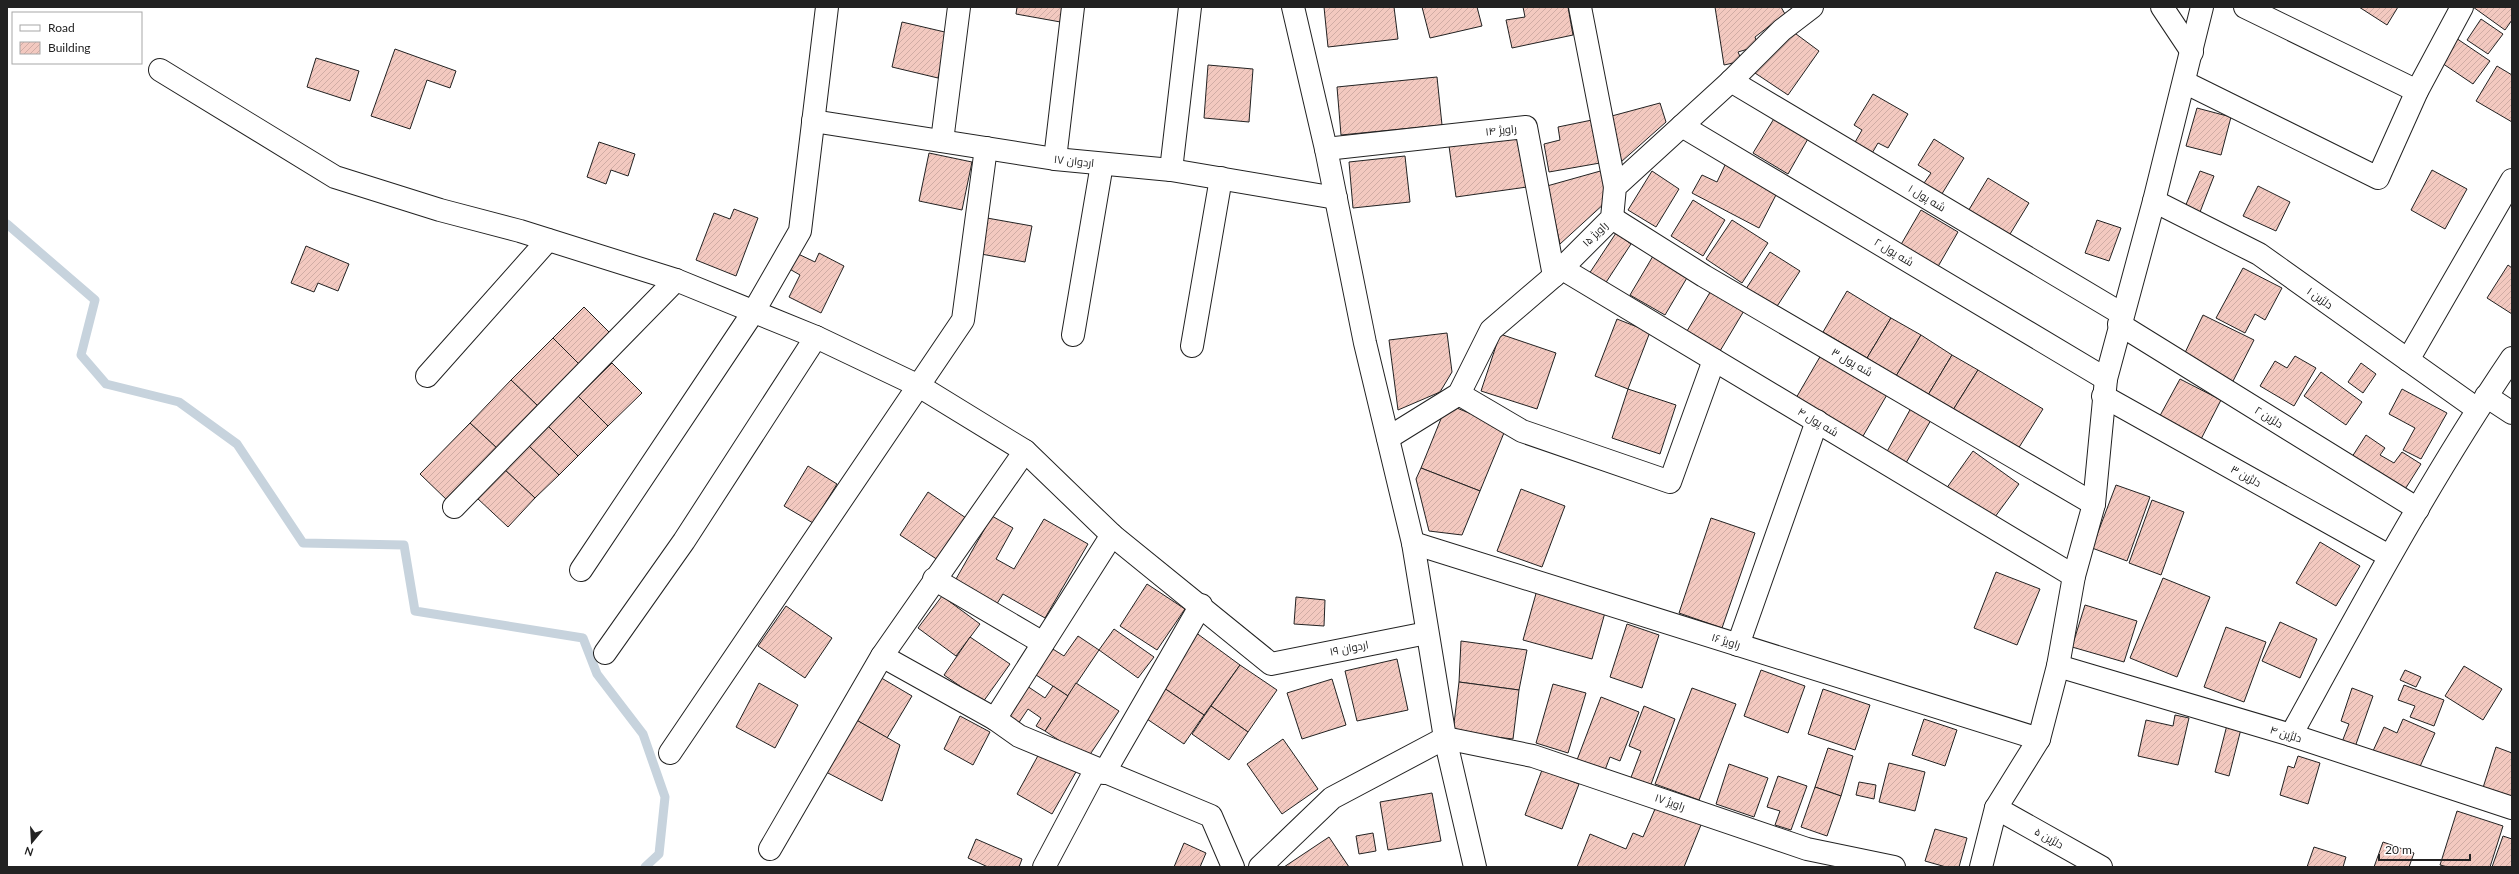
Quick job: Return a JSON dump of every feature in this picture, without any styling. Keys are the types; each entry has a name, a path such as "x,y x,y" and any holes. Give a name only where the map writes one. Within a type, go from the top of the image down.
{"street":[{"path":"581,570 754,311 800,231 826,7"},
{"path":"942,141 959,7"},
{"path":"1055,159 1073,7"},
{"path":"1171,170 1190,7"},
{"path":"1293,7 1326,149 1365,343 1413,543 1445,738 1475,867"},
{"name":"راویژ ۱۵","path":"1459,394 1491,330 1557,272 1612,218 1615,187 1580,7"},
{"path":"1615,187 1732,82 1782,30 1812,7"},
{"path":"2162,7 2192,52"},
{"path":"1981,867 1996,808 2039,739 2058,666 2074,576 2094,504 2104,387 2121,319 2154,201 2202,7"},
{"path":"2245,7 2417,91"},
{"path":"2184,82 2378,178 2417,91 2460,8"},
{"path":"160,70 335,177 440,210 548,240 676,280 816,337 919,386 1025,451 1112,535 1201,605 1100,771 1046,866"},
{"name":"شه پول ۱","path":"1732,82 2121,319"},
{"name":"اردوان ۱۷","path":"813,121 1055,159 1171,170 1336,198"},
{"name":"شه پول ۲","path":"1682,126 2104,387"},
{"name":"راویژ ۱۴","path":"1326,149 1526,127 1557,272"},
{"path":"670,753 963,320 986,148"},
{"path":"1073,335 1102,164"},
{"path":"1192,346 1221,178"},
{"path":"2408,360 2512,180"},
{"name":"دلژین ۱","path":"2154,201 2259,254 2408,360 2482,402 2512,413"},
{"name":"شه پول ۳","path":"1612,218 1704,276 2094,504"},
{"path":"427,376 548,240"},
{"name":"شه پول ۴","path":"1557,272 1714,360 2074,576"},
{"path":"454,507 676,280"},
{"name":"دلژین ۲","path":"2121,319 2418,509"},
{"path":"605,653 684,542 816,337"},
{"path":"2291,735 2389,556 2482,402 2512,358"},
{"path":"1388,438 1459,394 1522,431 1670,482 1714,360"},
{"name":"دلژین ۳","path":"2104,387 2389,556"},
{"path":"1738,645 1817,421"},
{"path":"770,849 882,656 934,579 1025,451"},
{"path":"995,719 1112,535"},
{"name":"راویژ ۱۶","path":"1413,543 2039,739"},
{"path":"934,579 1043,643"},
{"name":"اردوان ۱۹","path":"1201,605 1271,664 1427,633"},
{"path":"882,656 995,719 1019,736 1210,816 1233,867"},
{"name":"دلژین ۴","path":"2058,666 2291,735 2512,808"},
{"path":"1260,867 1332,798 1445,738"},
{"name":"راویژ ۱۷","path":"1445,738 1533,756 1807,849 1894,867"},
{"name":"دلژین ۵","path":"1996,808 2101,867"}],"building":[{"path":"1017,7 1069,7 1066,23 1016,14"},
{"path":"1324,7 1394,7 1398,39 1328,47"},
{"path":"1422,7 1477,7 1482,26 1430,38"},
{"path":"1523,7 1568,7 1573,35 1512,48 1506,20 1525,17"},
{"path":"1715,7 1781,7 1785,14 1755,37 1758,46 1738,52 1742,61 1724,65"},
{"path":"2359,7 2398,7 2387,25"},
{"path":"2473,7 2512,7 2512,20 2505,30"},
{"path":"2481,19 2503,34 2488,54 2467,40"},
{"path":"902,22 949,33 938,78 892,67"},
{"path":"1792,31 1819,51 1788,95 1755,73"},
{"path":"2453,36 2490,61 2473,84 2436,59"},
{"path":"395,49 456,71 450,88 427,80 410,129 371,116"},
{"path":"316,58 359,71 350,101 307,87"},
{"path":"1208,65 1253,69 1249,122 1204,118"},
{"path":"2497,66 2512,75 2512,122 2476,101"},
{"path":"1437,77 1442,125 1341,135 1337,87"},
{"path":"1873,94 1908,114 1888,148 1878,143 1871,155 1854,144 1862,130 1854,125"},
{"path":"1660,103 1666,122 1621,162 1608,117"},
{"path":"2197,108 2231,117 2221,155 2186,146"},
{"path":"1775,117 1809,137 1788,174 1753,153"},
{"path":"1592,120 1600,163 1549,172 1544,144 1560,140 1558,127"},
{"path":"1519,136 1527,187 1456,197 1449,146"},
{"path":"1934,139 1964,158 1940,197 1922,186 1931,173 1918,165"},
{"path":"599,142 635,154 628,176 611,170 606,184 587,177"},
{"path":"929,153 972,162 962,210 919,201"},
{"path":"1405,156 1410,202 1353,208 1349,162"},
{"path":"1726,163 1778,191 1759,228 1692,193 1702,175 1717,182"},
{"path":"1604,170 1606,202 1560,244 1547,186"},
{"path":"2432,170 2467,189 2445,229 2411,210"},
{"path":"1652,171 1679,189 1656,227 1628,210"},
{"path":"2200,171 2214,176 2200,212 2185,207"},
{"path":"1988,178 2029,203 2007,239 1967,213"},
{"path":"2258,186 2290,202 2276,231 2243,216"},
{"path":"1693,200 1725,220 1703,256 1671,236"},
{"path":"734,209 758,218 736,276 696,260 714,213 730,219"},
{"path":"1921,210 1958,232 1936,270 1899,248"},
{"path":"987,218 1032,226 1025,262 981,254"},
{"path":"1732,220 1768,243 1742,283 1706,259"},
{"path":"2097,220 2121,228 2109,261 2085,253"},
{"path":"1616,233 1631,244 1603,287 1587,277"},
{"path":"306,246 349,264 338,291 318,283 314,292 291,283"},
{"path":"1656,251 1691,271 1665,315 1630,295"},
{"path":"794,252 815,262 819,253 844,266 821,313 789,297 800,275 786,267"},
{"path":"1770,252 1800,271 1772,314 1742,295"},
{"path":"2508,265 2512,268 2512,314 2487,298"},
{"path":"2243,268 2282,288 2265,320 2255,314 2245,333 2216,318"},
{"path":"1712,289 1745,309 1720,351 1687,331"},
{"path":"1847,291 1891,318 1867,358 1823,332"},
{"path":"584,307 612,335 581,366 553,338"},
{"path":"2203,315 2254,340 2231,385 2181,361"},
{"path":"1891,318 1921,335 1896,376 1867,358"},
{"path":"1617,319 1650,332 1628,389 1595,376"},
{"path":"1447,333 1452,372 1440,392 1398,410 1389,340"},
{"path":"1500,334 1556,353 1537,409 1481,391"},
{"path":"1921,335 1952,355 1928,395 1896,376"},
{"path":"553,338 581,366 540,408 511,380"},
{"path":"1821,355 1888,393 1859,443 1792,405"},
{"path":"1952,355 1978,370 1953,410 1928,395"},
{"path":"2295,356 2316,368 2294,406 2260,386 2275,361 2287,368"},
{"path":"612,363 642,393 608,426 578,396"},
{"path":"2361,363 2376,374 2363,393 2348,382"},
{"path":"1978,370 2043,409 2018,449 1953,410"},
{"path":"2321,372 2362,402 2346,425 2304,396"},
{"path":"2180,379 2221,400 2198,445 2156,423"},
{"path":"511,380 540,408 499,450 470,423"},
{"path":"1628,389 1676,405 1660,454 1612,438"},
{"path":"2402,389 2447,413 2421,459 2403,450 2415,428 2389,414"},
{"path":"578,396 608,426 578,456 548,426"},
{"path":"1447,404 1506,428 1480,491 1421,468"},
{"path":"1911,408 1931,420 1903,468 1884,457"},
{"path":"470,423 499,450 449,502 420,474"},
{"path":"548,426 578,456 559,475 528,445"},
{"path":"2366,435 2385,448 2380,455 2394,463 2402,452 2421,464 2402,494 2350,460"},
{"path":"528,445 559,475 535,498 504,469"},
{"path":"1973,451 2019,484 1992,521 1946,489"},
{"path":"808,466 837,484 813,523 784,506"},
{"path":"1421,468 1480,491 1462,535 1429,531 1416,479"},
{"path":"504,469 535,498 508,527 477,498"},
{"path":"2116,485 2150,497 2127,561 2092,548"},
{"path":"1521,489 1565,506 1542,567 1497,551"},
{"path":"928,492 966,518 938,560 900,535"},
{"path":"2152,500 2184,512 2161,575 2129,563"},
{"path":"992,516 1013,528 996,559 1014,569 1044,519 1088,544 1045,618 1003,594 993,610 952,586"},
{"path":"1711,518 1755,533 1722,628 1679,613"},
{"path":"2320,542 2360,566 2336,606 2296,583"},
{"path":"1996,572 2040,589 2017,645 1974,628"},
{"path":"2163,578 2210,597 2177,677 2130,658"},
{"path":"1147,584 1185,609 1157,650 1120,626"},
{"path":"1537,590 1606,609 1592,659 1523,640"},
{"path":"942,596 980,624 956,656 918,628"},
{"path":"1296,597 1325,600 1324,626 1294,624"},
{"path":"2085,605 2137,621 2124,662 2072,647"},
{"path":"786,606 832,638 805,678 758,646"},
{"path":"2280,622 2317,639 2300,678 2262,661"},
{"path":"1627,624 1659,635 1642,688 1610,677"},
{"path":"2226,627 2266,642 2244,702 2204,687"},
{"path":"1114,629 1154,657 1138,678 1099,650"},
{"path":"1195,632 1240,665 1204,715 1161,686"},
{"path":"1078,636 1099,650 1068,696 1030,671 1048,646 1064,656"},
{"path":"970,637 1010,664 983,702 944,675"},
{"path":"1461,641 1527,650 1519,690 1459,682"},
{"path":"1397,659 1408,710 1357,721 1345,671"},
{"path":"1240,665 1277,690 1248,732 1211,706"},
{"path":"2464,666 2502,689 2483,720 2445,696"},
{"path":"1761,670 1805,686 1788,733 1744,716"},
{"path":"2405,670 2421,677 2416,687 2400,680"},
{"path":"878,676 912,696 887,738 853,718"},
{"path":"1332,679 1346,725 1302,739 1287,693"},
{"path":"1459,682 1519,690 1513,739 1453,732"},
{"path":"759,683 798,705 775,748 736,727"},
{"path":"1076,683 1119,711 1087,759 1045,731"},
{"path":"1553,684 1586,693 1568,753 1536,743"},
{"path":"2404,685 2444,700 2434,726 2410,717 2415,706 2398,700"},
{"path":"1027,686 1045,698 1053,686 1068,696 1045,731 1036,726 1041,718 1028,709 1018,724 1006,716"},
{"path":"1161,686 1204,715 1184,744 1144,717"},
{"path":"1692,688 1736,704 1699,800 1655,784"},
{"path":"2352,688 2373,696 2355,747 2342,742 2349,724 2341,721"},
{"path":"1823,689 1870,705 1855,750 1808,734"},
{"path":"1601,697 1639,712 1620,761 1610,757 1605,770 1577,760"},
{"path":"1211,706 1248,732 1229,760 1192,734"},
{"path":"1644,706 1675,719 1650,787 1630,780 1641,751 1629,746"},
{"path":"2175,715 2189,718 2178,765 2138,756 2146,720 2173,726"},
{"path":"960,716 990,732 973,765 944,749"},
{"path":"853,718 900,745 882,801 826,772"},
{"path":"1924,719 1957,730 1945,766 1912,755"},
{"path":"2403,719 2435,733 2418,771 2373,751 2384,727 2397,733"},
{"path":"2227,725 2241,729 2229,776 2215,772"},
{"path":"1283,739 1318,789 1282,814 1247,764"},
{"path":"2496,747 2512,753 2512,805 2481,794"},
{"path":"1828,748 1853,756 1841,796 1815,787"},
{"path":"1040,752 1076,772 1052,814 1017,794"},
{"path":"2298,756 2320,763 2308,804 2280,795 2288,766 2294,768"},
{"path":"1889,763 1925,772 1915,811 1879,802"},
{"path":"1729,764 1768,778 1754,817 1716,804"},
{"path":"1542,770 1579,784 1562,829 1525,815"},
{"path":"1778,776 1807,786 1791,830 1775,825 1780,811 1767,807"},
{"path":"1859,782 1876,785 1874,799 1856,795"},
{"path":"1815,787 1841,796 1827,836 1801,827"},
{"path":"1432,793 1441,841 1388,850 1380,802"},
{"path":"1658,802 1703,820 1684,867 1577,867 1590,834 1626,849 1633,833 1643,837"},
{"path":"2457,811 2503,826 2490,867 2448,867 2440,865"},
{"path":"1935,829 1967,838 1959,867 1946,867 1925,861"},
{"path":"1373,833 1376,851 1359,854 1356,836"},
{"path":"2503,836 2512,839 2512,867 2492,867"},
{"path":"1329,837 1349,867 1284,867"},
{"path":"976,839 1022,859 1019,867 988,867 968,858"},
{"path":"2383,842 2414,853 2409,867 2374,867"},
{"path":"1184,843 1206,853 1200,867 1174,867"},
{"path":"2314,847 2346,857 2343,867 2307,867"}],"waterway":[{"path":"7,224 95,300 81,355 106,384 179,402 237,444 303,543 404,545 415,611 583,638 597,674 643,734 665,797 659,854 645,867"}]}
